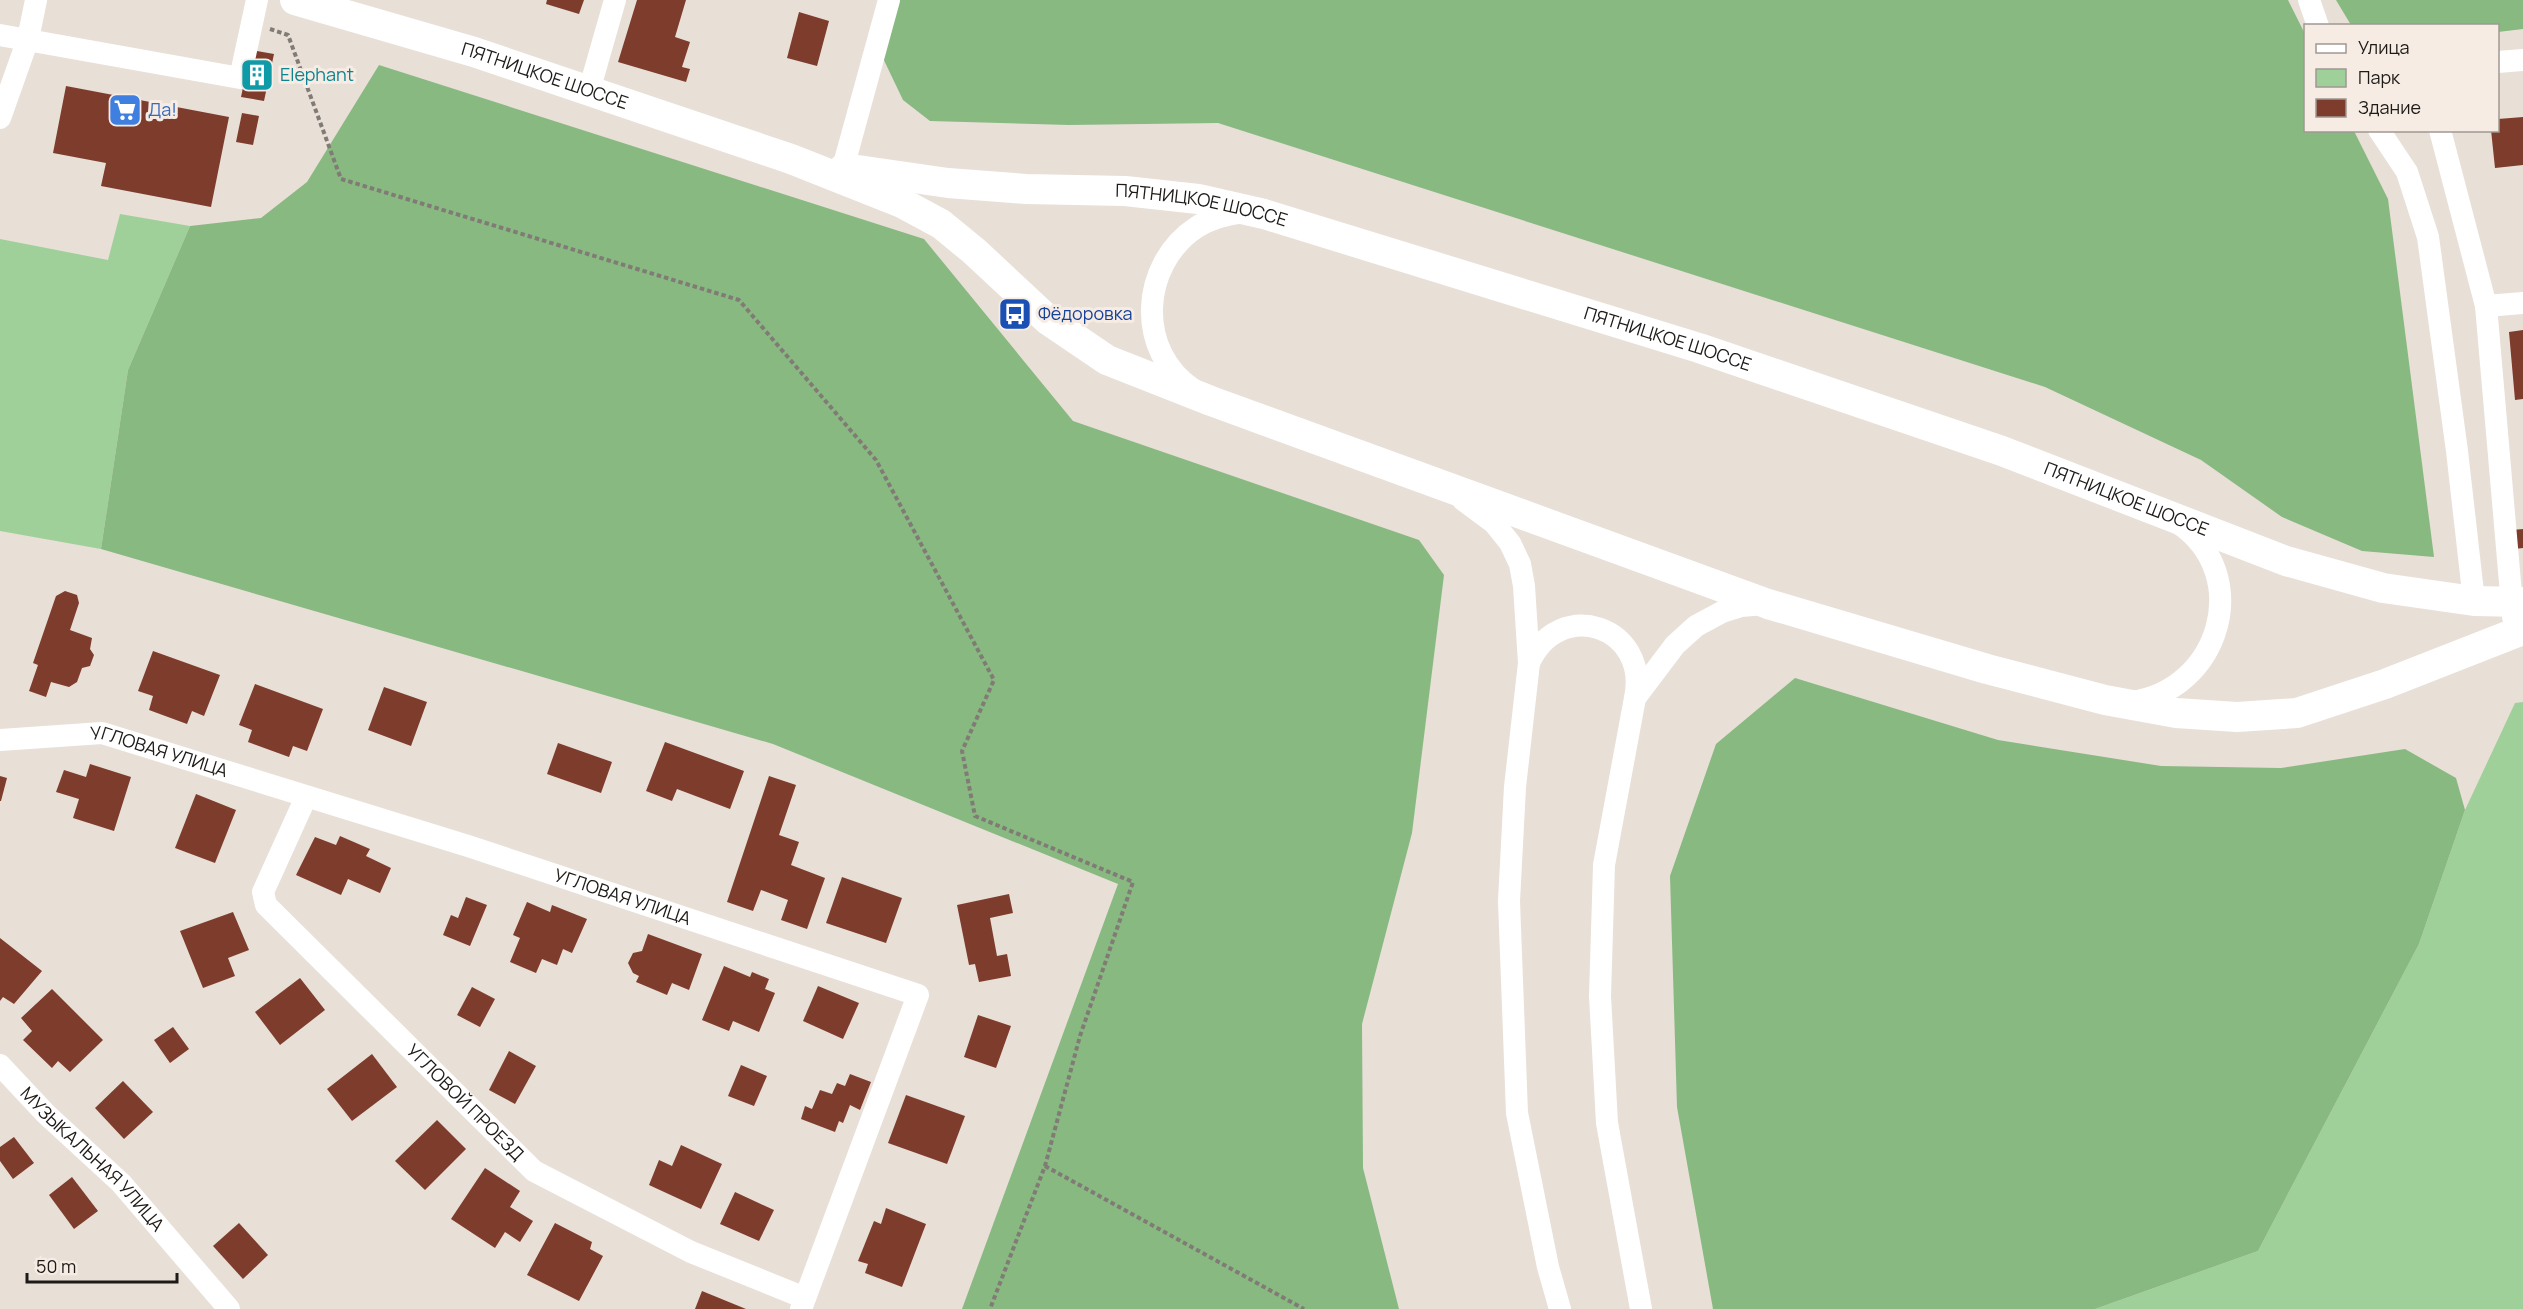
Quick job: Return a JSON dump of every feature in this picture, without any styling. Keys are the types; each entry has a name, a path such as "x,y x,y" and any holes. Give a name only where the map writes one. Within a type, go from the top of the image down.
{"main road":[{"name":"ПЯТНИЦКОЕ ШОССЕ","path":"295,0 474,52 791,159 902,203 941,224 974,251 1048,320 1107,360 1211,401 1768,604 1987,669 2105,700 2176,713 2237,717 2297,712 2385,684 2519,632"},
{"name":"ПЯТНИЦКОЕ ШОССЕ","path":"791,159 948,183 1026,189 1125,191 1198,199 1264,214 1699,348 2002,451 2286,561 2384,588 2474,601 2523,602"}],"street":[{"path":"0,118 28,39 36,0"},
{"path":"0,35 240,78 257,0"},
{"path":"589,91 615,0"},
{"path":"843,168 889,0"},
{"path":"2309,0 2317,24"},
{"path":"2499,62 2523,60"},
{"path":"2380,132 2406,172 2428,237 2457,452 2474,601"},
{"path":"2441,132 2486,306 2519,632"},
{"path":"1211,401 1176,375 1158,345 1151,312 1156,279 1172,249 1198,226 1230,214 1246,212 1264,214"},
{"path":"2486,306 2523,303"},
{"path":"1445,487 1494,523 1510,543 1520,564 1524,586 1529,663 1515,787 1509,902 1517,1113 1548,1268 1560,1309"},
{"path":"2105,700 2124,703 2141,701 2173,688 2199,665 2208,651 2217,626 2220,601 2218,584 2205,552 2183,526 2152,510"},
{"path":"1635,698 1675,645 1696,626 1722,612 1741,606 1768,604"},
{"path":"1529,663 1541,643 1560,630 1582,625 1605,630 1615,636 1630,653 1637,675 1635,698 1604,865 1600,996 1607,1123 1641,1309"},
{"name":"УГЛОВАЯ УЛИЦА","path":"0,740 102,733 468,846 918,995 803,1304"},
{"name":"УГЛОВОЙ ПРОЕЗД","path":"306,797 263,892 266,905 534,1171 691,1252 803,1304"},
{"name":"МУЗЫКАЛЬНАЯ УЛИЦА","path":"0,1065 46,1114 121,1183 229,1309"}],"path":[{"path":"252,23 288,35 341,179 739,300 876,460 994,680 962,751 975,816 1133,882 1080,1036 1045,1166 990,1309"},
{"path":"1045,1166 1304,1309"}],"green space":[{"path":"894,0 2288,0 2304,32 2304,132 2354,132 2388,199 2434,557 2362,551 2282,517 2201,460 2045,387 1218,123 1069,125 930,121 903,100 880,52"},
{"path":"2336,0 2523,0 2523,29 2499,32 2499,24 2350,24"},
{"path":"379,65 924,239 1073,421 1419,540 1444,575 1412,833 1362,1024 1363,1168 1399,1309 962,1309 1118,884 773,744 101,549 128,370 190,226 261,218 307,182"},
{"path":"120,214 190,226 128,370 101,549 0,531 0,239 108,260"},
{"path":"1795,678 1998,740 2161,766 2281,768 2405,749 2456,778 2465,810 2419,944 2258,1251 2095,1309 1713,1309 1677,1107 1670,876 1716,744"},
{"path":"2523,702 2523,1309 2095,1309 2258,1251 2419,944 2465,810 2515,703"}],"building":[{"path":"547,0 584,0 579,14 546,4"},
{"path":"637,0 686,0 675,37 690,42 682,67 690,69 686,82 618,62"},
{"path":"799,12 829,21 817,66 787,58"},
{"name":"Elephant","path":"251,50 274,54 264,101 241,97"},
{"path":"66,86 229,117 211,207 101,186 106,163 53,153"},
{"path":"242,113 259,116 253,145 236,142"},
{"path":"2523,117 2523,165 2495,168 2491,132 2499,132 2499,119"},
{"path":"2523,330 2523,399 2515,400 2509,332"},
{"path":"2523,529 2523,548 2514,549 2512,530"},
{"path":"65,591 77,595 79,603 70,630 92,638 90,649 94,655 90,666 82,668 77,682 69,687 51,682 46,697 29,691 38,665 33,663 56,596"},
{"path":"153,651 220,675 204,716 192,711 187,724 149,710 153,696 138,691"},
{"path":"255,684 323,709 307,751 293,746 289,757 248,742 252,730 239,725"},
{"path":"384,687 427,702 411,746 368,730"},
{"path":"665,742 744,771 730,809 677,789 672,801 646,791"},
{"path":"558,743 612,762 601,793 547,774"},
{"path":"90,764 131,777 114,831 73,818 79,799 56,792 64,770 86,777"},
{"path":"0,776 7,778 1,801 0,801"},
{"path":"769,776 796,785 779,835 799,842 791,865 825,878 807,929 781,920 788,900 761,890 753,911 727,902"},
{"path":"196,794 236,810 215,863 175,848"},
{"path":"340,836 370,849 366,856 391,868 380,893 348,879 341,895 296,875 315,837 336,845"},
{"path":"842,877 902,898 886,943 826,923"},
{"path":"1009,894 1013,913 990,918 997,956 1007,954 1011,976 979,982 975,964 969,965 957,905"},
{"path":"466,897 487,905 470,946 443,935 451,915 458,918"},
{"path":"527,902 550,912 552,905 587,919 572,953 563,949 557,965 542,959 536,973 510,962 520,938 513,935"},
{"path":"233,912 249,950 228,958 235,976 203,988 180,931"},
{"path":"648,934 702,954 689,990 672,983 667,995 636,982 639,976 633,973 628,963 633,953 642,951"},
{"path":"0,938 42,971 14,1004 3,997 0,1001"},
{"path":"724,966 750,977 752,972 769,979 765,989 775,993 759,1032 733,1021 729,1031 702,1020"},
{"path":"300,978 325,1010 280,1045 255,1012"},
{"path":"818,986 859,1003 843,1039 803,1021"},
{"path":"472,987 495,999 480,1027 457,1015"},
{"path":"52,989 103,1040 70,1072 58,1061 52,1068 23,1040 32,1031 21,1018"},
{"path":"978,1015 1011,1026 996,1068 964,1057"},
{"path":"173,1027 189,1049 170,1063 154,1040"},
{"path":"509,1051 536,1066 515,1104 489,1090"},
{"path":"372,1054 397,1087 352,1121 327,1089"},
{"path":"741,1065 767,1076 754,1106 728,1096"},
{"path":"850,1074 871,1082 860,1110 850,1105 843,1123 839,1121 835,1132 801,1119 805,1106 812,1109 820,1090 832,1094 837,1083 845,1086"},
{"path":"123,1081 153,1112 124,1139 95,1108"},
{"path":"906,1095 965,1116 947,1164 888,1143"},
{"path":"437,1120 466,1149 425,1190 395,1161"},
{"path":"14,1137 34,1163 13,1179 0,1161 0,1147"},
{"path":"681,1145 722,1164 701,1209 649,1185 659,1160 672,1166"},
{"path":"485,1168 520,1191 510,1207 533,1221 520,1242 505,1232 495,1248 451,1219"},
{"path":"72,1177 98,1211 74,1229 49,1195"},
{"path":"735,1192 774,1210 759,1241 720,1224"},
{"path":"886,1208 926,1224 902,1287 865,1273 868,1264 858,1261 874,1221 881,1224"},
{"path":"239,1223 268,1255 243,1279 213,1246"},
{"path":"555,1223 592,1242 590,1249 603,1256 579,1301 527,1275"},
{"path":"702,1291 746,1309 695,1309"}],"place":[{"name":"Elephant","path":"257,75"},
{"name":"Да!","path":"125,110"},
{"name":"Фёдоровка","path":"1015,314"}]}
